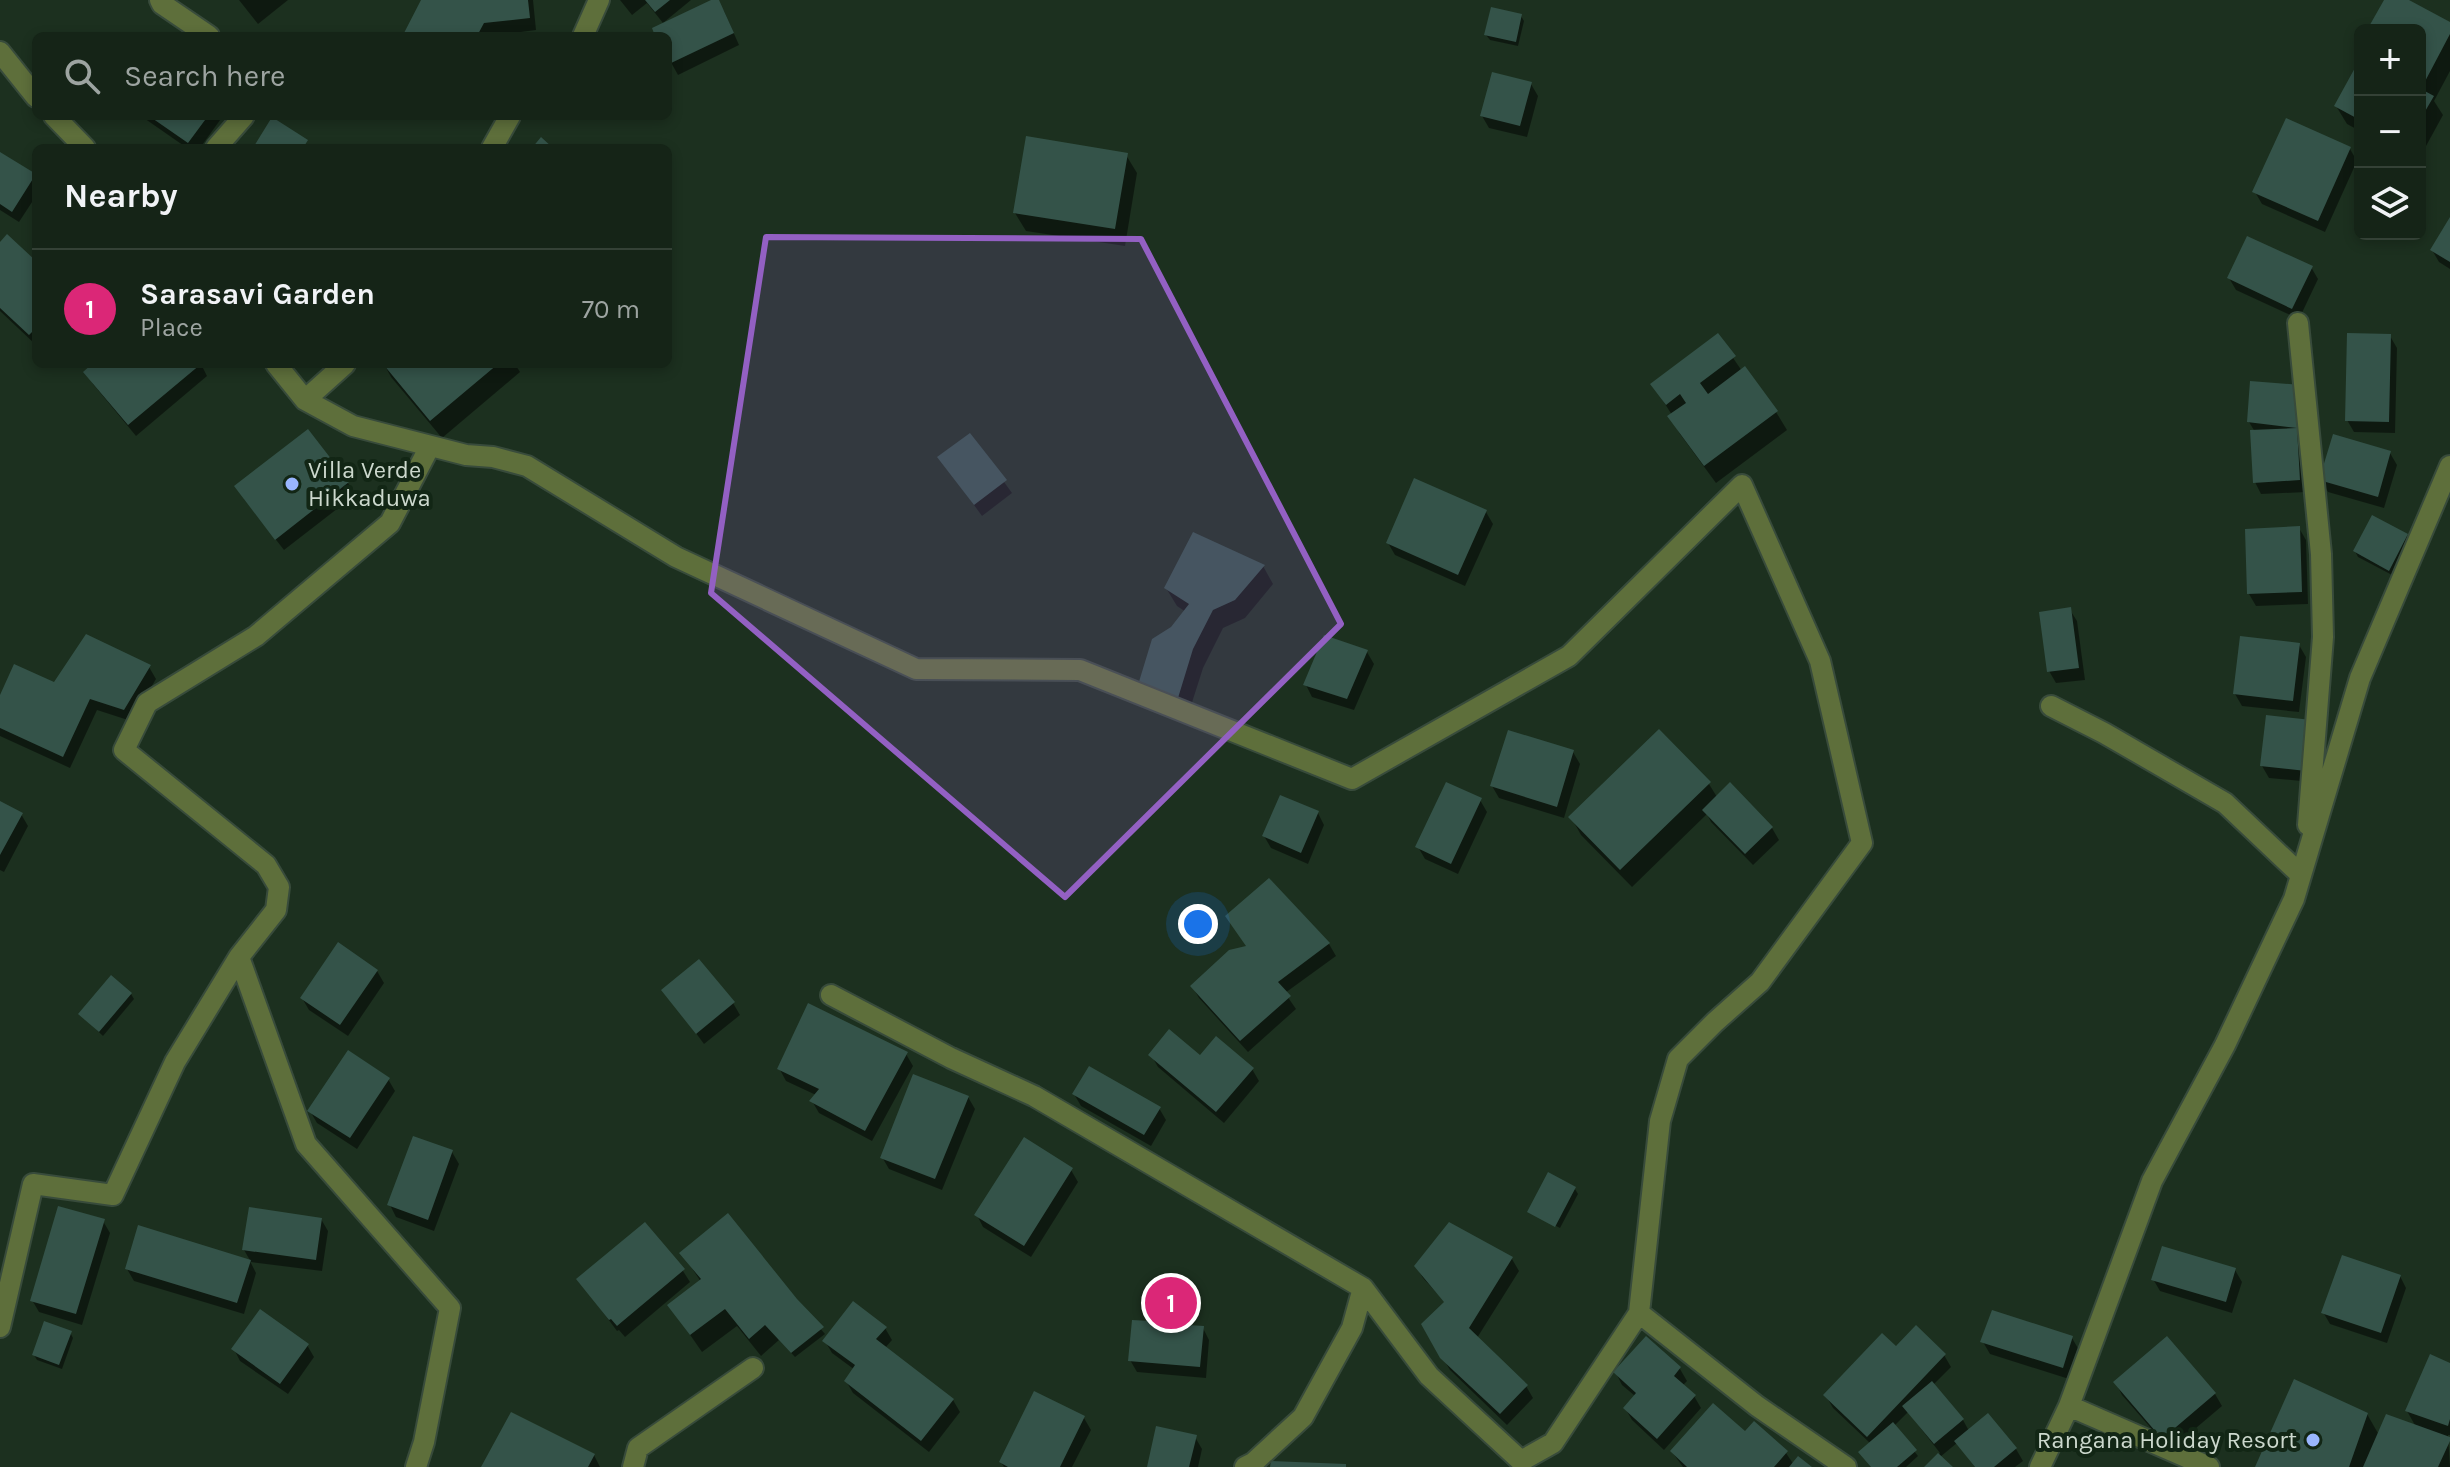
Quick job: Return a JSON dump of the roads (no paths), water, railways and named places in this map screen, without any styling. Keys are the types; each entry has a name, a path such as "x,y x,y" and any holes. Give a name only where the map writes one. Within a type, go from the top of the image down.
{"street":[{"path":"160,0 203,32"},
{"path":"585,32 599,0"},
{"path":"0,52 32,92"},
{"path":"58,120 81,144"},
{"path":"220,144 240,120"},
{"path":"494,144 508,120"},
{"path":"2298,323 2321,554 2323,637 2304,868"},
{"path":"279,368 305,400 353,426 466,455 493,457 527,466 676,557 916,669 1080,670 1352,779 1569,656 1742,485 1820,661 1862,843 1760,982 1678,1059 1660,1121 1639,1313 1553,1443 1521,1461 1429,1376 1363,1288 1034,1096 951,1058 831,995"},
{"path":"305,400 341,368"},
{"path":"0,1327 33,1184 113,1195 175,1062 239,957 276,910 279,887 266,865 124,750 147,703 256,636 390,523 430,446"},
{"path":"2040,1467 2069,1406 2152,1181 2225,1045 2294,899 2360,678 2450,466"},
{"path":"2051,706 2225,803 2304,868"},
{"path":"239,957 306,1144 450,1308 424,1442 416,1467"},
{"path":"1245,1467 1303,1417 1352,1328 1363,1288"},
{"path":"1639,1313 1757,1406 1846,1467"},
{"path":"633,1467 638,1448 753,1368"},
{"path":"2069,1406 2209,1467"}],"place":[{"name":"Villa Verde Hikkaduwa","path":"292,484"},
{"name":"Sarasavi Garden","path":"1171,1303"},
{"name":"Rangana Holiday Resort","path":"2313,1440"}]}
